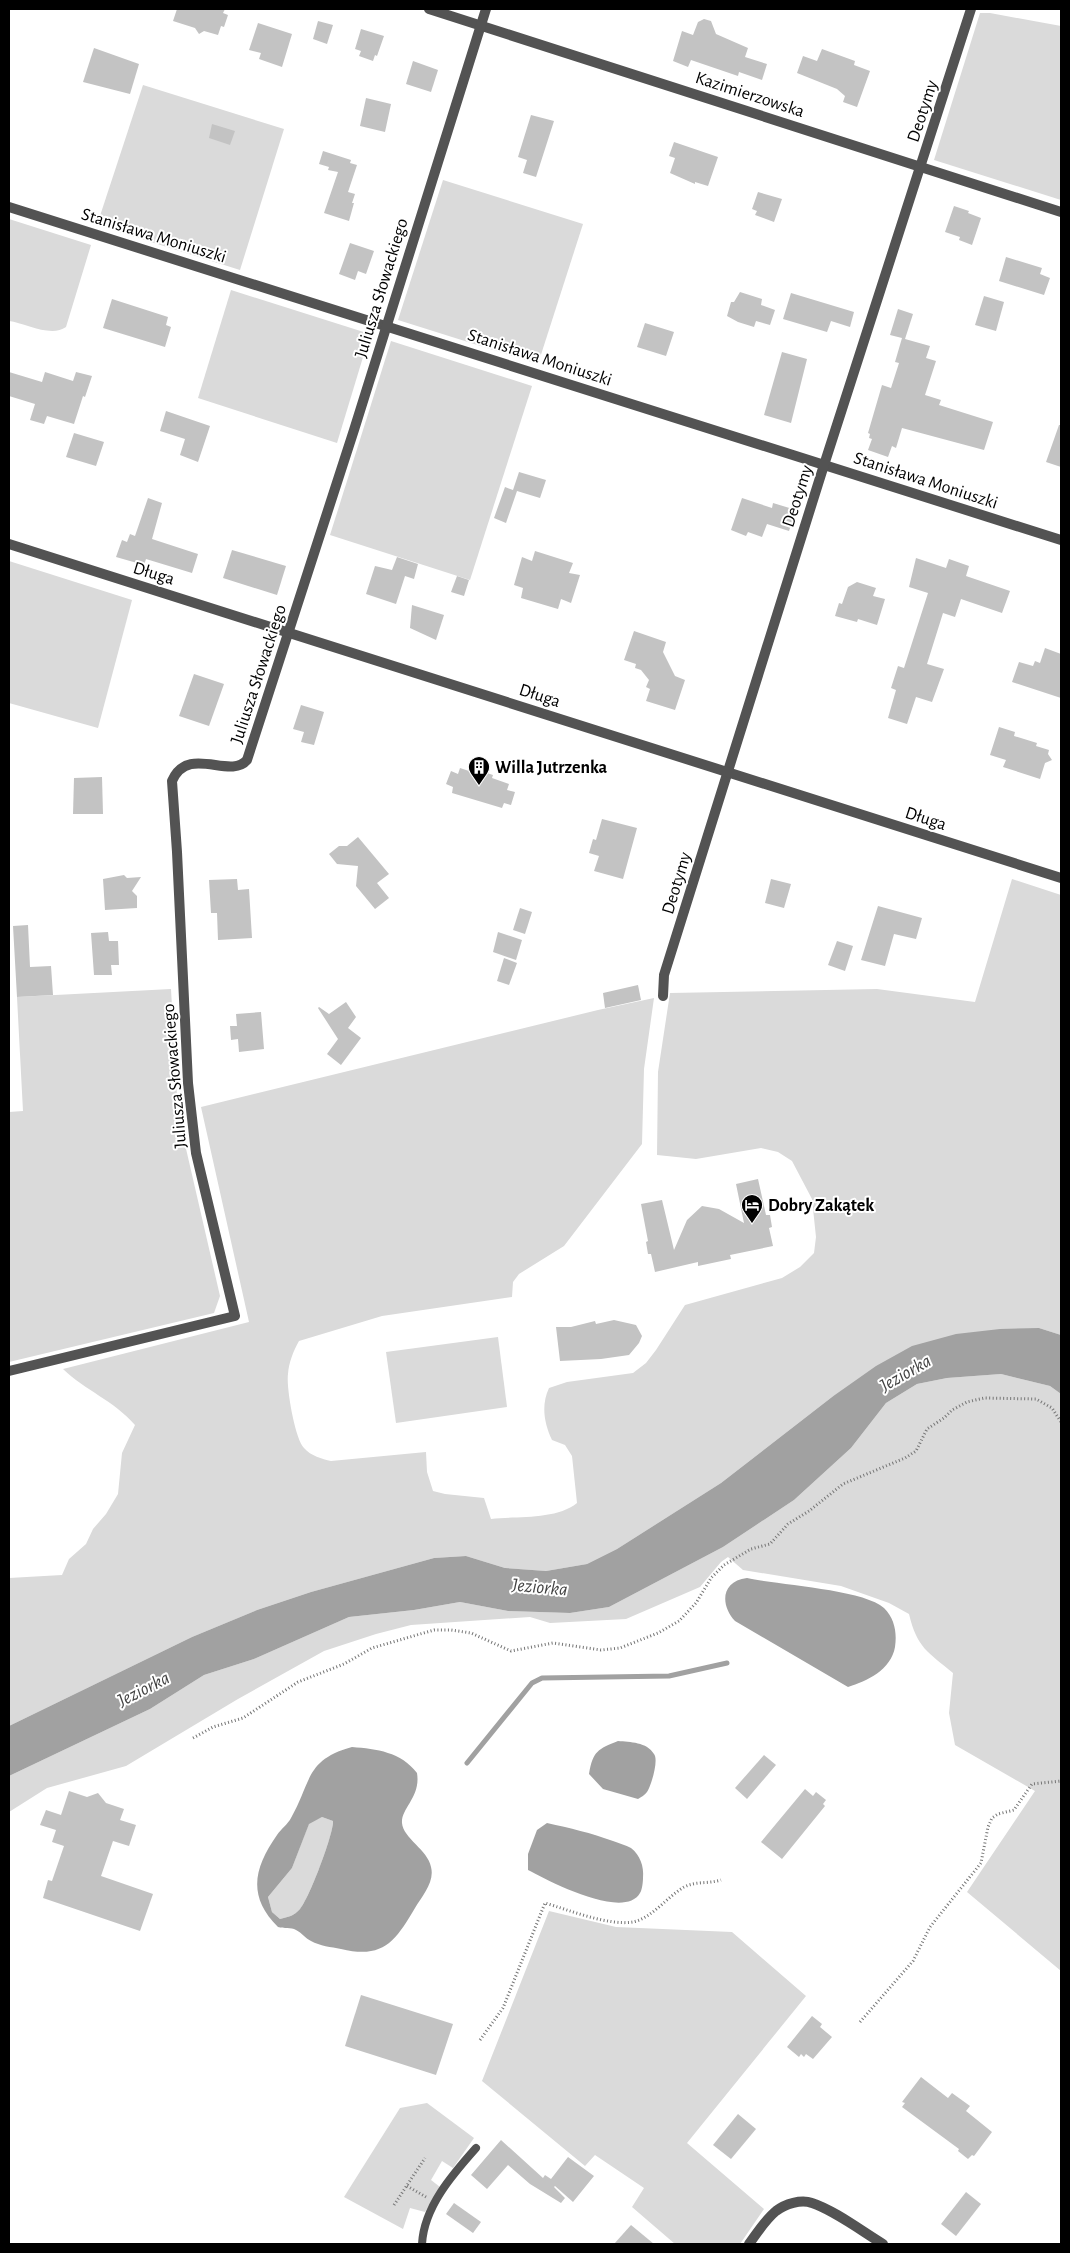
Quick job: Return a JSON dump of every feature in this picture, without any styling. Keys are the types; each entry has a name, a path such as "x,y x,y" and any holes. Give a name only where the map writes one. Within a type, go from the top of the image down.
{"street":[{"name":"Kazimierzowska","path":"429,9 1061,212"},
{"name":"Juliusza Słowackiego","path":"9,1371 234,1316 196,1153 189,1092 172,781 176,771 185,766 197,763 237,766 244,764 248,760 486,9"},
{"name":"Deotymy","path":"663,996 664,975 824,465 922,167 971,9"},
{"name":"Stanisława Moniuszki","path":"9,207 1061,540"},
{"name":"Długa","path":"9,544 1061,878"},
{"path":"749,2244 770,2216 778,2209 801,2202 811,2202 883,2244"}],"lane":[{"path":"422,2244 427,2218 435,2203 476,2148"}],"path":[{"path":"193,1738 213,1727 243,1718 298,1682 344,1664 372,1648 434,1630 451,1630 471,1634 511,1651 553,1643 601,1650 620,1648 658,1633 679,1621 696,1604 711,1578 724,1565 751,1549 770,1544 788,1524 809,1512 843,1484 905,1458 916,1451 927,1429 944,1418 952,1410 968,1402 984,1398 1036,1400 1052,1408 1061,1422"},
{"path":"860,2022 913,1961 930,1927 981,1863 988,1827 992,1818 998,1814 1014,1810 1032,1784 1061,1781"},
{"path":"480,2040 503,2008 545,1903 618,1922 634,1922 653,1912 671,1896 694,1882 710,1883 721,1880"},
{"path":"394,2205 425,2158"},
{"path":"407,2186 435,2203"}],"shaded area":[{"path":"980,13 990,13 1061,26 1061,200 934,160"},
{"path":"143,85 284,129 240,270 97,225"},
{"path":"443,180 583,224 538,364 398,320"},
{"path":"9,219 91,245 66,327 60,330 38,329 9,321"},
{"path":"231,290 370,334 337,443 198,398"},
{"path":"391,341 532,386 470,580 330,535"},
{"path":"9,561 132,600 98,728 9,703"},
{"path":"1012,879 1061,895 1061,1335 1039,1328 832,1397 721,1483 617,1549 587,1564 546,1571 505,1568 466,1556 434,1558 311,1592 257,1610 192,1637 9,1726 9,1578 62,1575 69,1559 86,1544 93,1529 106,1514 118,1494 122,1453 135,1425 109,1402 81,1384 63,1369 249,1322 201,1107 654,998 644,1069 642,1144 564,1246 519,1274 513,1282 512,1297 382,1316 299,1341 289,1365 288,1390 294,1424 304,1448 313,1455 331,1461 426,1452 427,1472 433,1491 484,1498 491,1519 547,1515 558,1512 577,1503 572,1456 565,1445 552,1440 545,1421 544,1407 549,1388 567,1382 633,1373 646,1363 656,1350 685,1305 782,1278 800,1267 814,1253 816,1237 812,1199 792,1161 778,1152 761,1148 696,1159 657,1155 658,1072 670,993 877,989 975,1002"},
{"path":"171,989 178,1114 220,1296 214,1313 9,1362 9,1112 23,1111 17,997"},
{"path":"498,1337 507,1407 396,1423 386,1352"},
{"path":"1001,1374 1050,1386 1061,1394 1061,1971 967,1892 1035,1791 955,1745 949,1713 953,1673 930,1654 920,1642 909,1614 889,1603 841,1586 743,1570 728,1557 721,1562 700,1587 626,1619 550,1623 530,1617 411,1625 324,1651 238,1699 126,1766 47,1788 9,1812 9,1776 150,1709 204,1675 254,1659 349,1617 414,1610 460,1602 508,1611 570,1613 609,1607 723,1547 794,1500 851,1448 886,1403 917,1384 947,1378"},
{"path":"322,1817 333,1821 315,1880 300,1909 293,1915 280,1919 272,1912 268,1897 292,1868 309,1823"},
{"path":"549,1911 616,1927 732,1932 806,1996 687,2143 764,2209 740,2244 675,2244 632,2207 644,2188 595,2155 585,2166 482,2081"},
{"path":"427,2103 474,2138 453,2168 442,2161 431,2180 440,2187 425,2212 410,2208 403,2229 344,2197 400,2108"}],"water":[{"name":"Jeziorka","path":"1039,1328 1061,1335 1061,1394 1050,1386 1001,1374 947,1378 917,1384 886,1403 851,1448 794,1500 723,1547 609,1607 570,1613 508,1611 460,1602 414,1610 349,1617 254,1659 204,1675 150,1709 9,1776 9,1726 192,1637 257,1610 311,1592 434,1558 466,1556 505,1568 546,1571 587,1564 617,1549 721,1483 832,1397 876,1366 912,1346 956,1334 1000,1329"},
{"path":"747,1578 819,1588 858,1596 873,1602 884,1608 893,1621 896,1637 893,1655 883,1668 870,1678 848,1687 735,1621 727,1608 726,1595 732,1584"},
{"path":"618,1741 643,1745 654,1754 656,1762 649,1789 638,1799 603,1789 589,1774 592,1760 597,1752"},
{"path":"352,1747 388,1753 404,1760 417,1773 416,1789 404,1812 402,1823 407,1834 429,1861 432,1873 430,1883 424,1894 394,1939 378,1949 367,1952 355,1952 314,1943 294,1929 278,1927 268,1915 258,1893 259,1870 269,1847 291,1818 307,1783 318,1765 337,1752","holes":["322,1817 333,1821 315,1880 304,1903 295,1913 280,1919 272,1912 268,1897 292,1868 309,1824"]},
{"path":"547,1823 597,1836 631,1848 639,1857 642,1865 643,1880 640,1893 631,1900 618,1903 603,1901 551,1882 528,1870 528,1854 537,1830"}],"building":[{"path":"177,9 225,9 223,13 228,15 224,27 221,26 218,35 204,31 199,34 195,28 173,21"},
{"path":"704,19 711,21 716,34 748,48 745,57 767,64 762,80 739,72 738,76 691,60 688,67 673,61 682,31 693,35 698,22"},
{"path":"318,21 333,25 327,44 313,39"},
{"path":"258,23 292,34 282,67 259,59 261,53 249,50"},
{"path":"361,29 384,36 377,56 375,55 373,61 359,56 361,51 355,49"},
{"path":"94,48 139,64 130,94 83,82"},
{"path":"822,49 855,61 854,65 870,71 857,107 843,102 845,96 837,89 797,73 803,56 817,61"},
{"path":"413,61 438,70 431,92 406,84"},
{"path":"366,98 391,104 385,132 360,126"},
{"path":"531,115 554,121 536,177 523,173 527,160 518,157"},
{"path":"212,124 235,131 230,145 209,138"},
{"path":"674,142 718,157 708,186 695,182 695,184 670,173 675,158 669,156"},
{"path":"323,151 351,160 350,163 357,165 348,192 355,194 349,221 324,213 338,172 328,170 329,167 319,164"},
{"path":"758,192 782,199 774,222 755,215 757,211 752,209"},
{"path":"954,206 969,211 968,213 981,218 972,245 959,240 960,237 945,232"},
{"path":"350,243 374,251 366,274 358,271 355,280 339,274"},
{"path":"1006,257 1042,268 1040,274 1050,278 1044,295 999,281"},
{"path":"740,292 762,299 761,305 775,310 770,325 756,321 754,327 727,316 731,302 734,302"},
{"path":"791,293 854,312 850,327 831,321 827,332 783,319"},
{"path":"984,296 1004,302 996,331 975,325"},
{"path":"112,299 168,317 166,325 171,327 165,347 103,328"},
{"path":"898,309 913,314 905,339 930,346 926,358 936,361 925,395 941,400 939,405 993,422 984,450 902,428 896,448 892,446 888,457 868,450 872,439 869,438 870,434 868,433 882,385 891,388 899,363 895,362 902,338 890,335"},
{"path":"645,323 674,332 666,356 637,347"},
{"path":"782,352 807,359 791,423 764,415"},
{"path":"9,372 42,382 45,372 73,381 76,372 92,376 74,424 47,416 44,424 30,420 35,404 9,396"},
{"path":"166,411 210,426 198,462 180,455 185,439 160,431"},
{"path":"1059,425 1061,425 1061,467 1046,462"},
{"path":"74,433 104,442 96,466 66,457"},
{"path":"519,472 546,480 540,498 517,491 506,523 494,518 505,487 513,490"},
{"path":"148,498 162,503 152,539 198,554 192,573 146,559 144,565 116,557 122,540 127,542 130,534 135,536"},
{"path":"742,498 772,508 773,503 796,510 789,531 767,524 762,537 748,532 746,536 731,530"},
{"path":"232,550 286,566 277,595 223,578"},
{"path":"535,551 573,563 569,573 580,575 571,603 561,599 558,609 521,598 523,588 514,585 522,557 532,561"},
{"path":"397,557 418,564 414,579 405,576 396,604 366,594 375,566 392,570"},
{"path":"916,558 946,568 949,559 969,566 966,576 1010,591 1002,613 961,599 955,617 943,613 927,664 944,669 932,702 916,697 907,724 888,718 896,690 891,688 898,666 904,668 928,593 909,587"},
{"path":"457,576 469,580 464,596 451,592"},
{"path":"857,582 876,588 873,596 885,599 877,625 858,619 857,622 835,616 839,603 842,604 848,587"},
{"path":"412,605 444,615 436,640 410,628"},
{"path":"634,631 666,642 663,652 675,676 685,680 675,710 646,701 650,689 646,687 649,680 641,670 635,668 636,664 624,660"},
{"path":"1045,648 1061,654 1061,698 1012,682 1019,662 1033,666 1035,661 1040,663"},
{"path":"194,674 224,684 209,726 179,716"},
{"path":"301,705 324,712 314,745 301,742 304,732 293,729"},
{"path":"999,727 1015,732 1014,736 1037,743 1036,746 1049,750 1048,754 1052,760 1045,763 1040,779 1003,767 1006,760 990,755"},
{"name":"Willa Jutrzenka","path":"474,765 489,770 487,773 493,775 492,778 509,784 507,790 515,792 511,805 504,803 502,808 452,793 453,787 446,784 451,771 458,774 460,768 472,772"},
{"path":"102,777 103,814 73,814 74,778"},
{"path":"602,819 637,828 623,879 594,871 599,856 589,853 593,839 596,840"},
{"path":"358,837 389,874 377,883 389,898 375,909 356,886 358,866 337,864 329,854 339,846 347,846"},
{"path":"124,875 127,878 141,877 132,891 137,896 137,908 105,910 103,879"},
{"path":"237,879 238,890 249,889 252,938 218,940 217,913 211,913 209,880"},
{"path":"771,879 791,884 784,908 765,903"},
{"path":"878,906 922,918 916,939 894,934 885,966 861,960"},
{"path":"520,908 532,912 525,934 513,930"},
{"path":"28,925 30,967 51,966 53,995 17,997 13,926"},
{"path":"108,932 109,941 118,941 119,965 111,965 112,975 94,975 91,933"},
{"path":"498,932 522,940 516,960 493,952"},
{"path":"837,941 853,946 845,971 828,965"},
{"path":"504,958 517,963 509,985 497,981"},
{"path":"638,985 641,1000 605,1008 603,993"},
{"path":"346,1002 356,1017 348,1028 361,1038 341,1065 327,1054 338,1039 318,1008 329,1014"},
{"path":"261,1012 264,1049 239,1052 238,1039 231,1040 230,1026 237,1026 236,1014"},
{"name":"Dobry Zakątek","path":"758,1179 766,1215 770,1215 772,1227 769,1228 773,1246 730,1255 731,1259 698,1266 698,1262 655,1272 651,1254 648,1254 646,1242 648,1241 641,1204 662,1200 674,1250 687,1220 702,1206 719,1209 744,1223 736,1184"},
{"path":"614,1320 636,1325 642,1336 629,1355 601,1359 560,1361 556,1327 571,1327 595,1321 596,1324"},
{"path":"764,1755 776,1765 747,1799 735,1788"},
{"path":"805,1789 813,1796 816,1792 826,1800 823,1804 825,1806 782,1859 761,1842"},
{"path":"69,1791 87,1797 98,1793 106,1803 124,1809 120,1820 136,1825 129,1846 113,1841 101,1876 153,1894 140,1931 43,1898 48,1880 52,1881 64,1846 52,1842 56,1830 40,1825 46,1810 61,1815"},
{"path":"361,1995 453,2024 436,2075 345,2046"},
{"path":"812,2016 822,2024 820,2027 832,2037 813,2059 806,2054 804,2057 801,2054 799,2057 787,2047"},
{"path":"921,2077 948,2098 952,2093 970,2106 966,2111 992,2132 974,2156 972,2155 968,2159 958,2151 959,2149 902,2107 905,2103 902,2102"},
{"path":"738,2114 756,2129 731,2159 713,2145"},
{"path":"501,2140 543,2178 545,2175 551,2179 568,2157 594,2176 573,2202 555,2186 565,2198 561,2203 530,2184 508,2165 487,2189 471,2175"},
{"path":"966,2192 981,2204 956,2236 941,2224"},
{"path":"454,2203 481,2222 473,2233 446,2214"},
{"path":"631,2225 654,2244 614,2244"}],"waterway":[{"path":"467,1763 532,1683 542,1678 669,1676 727,1663"}],"place":[{"name":"Willa Jutrzenka","path":"479,786"},
{"name":"Dobry Zakątek","path":"752,1224"}]}
